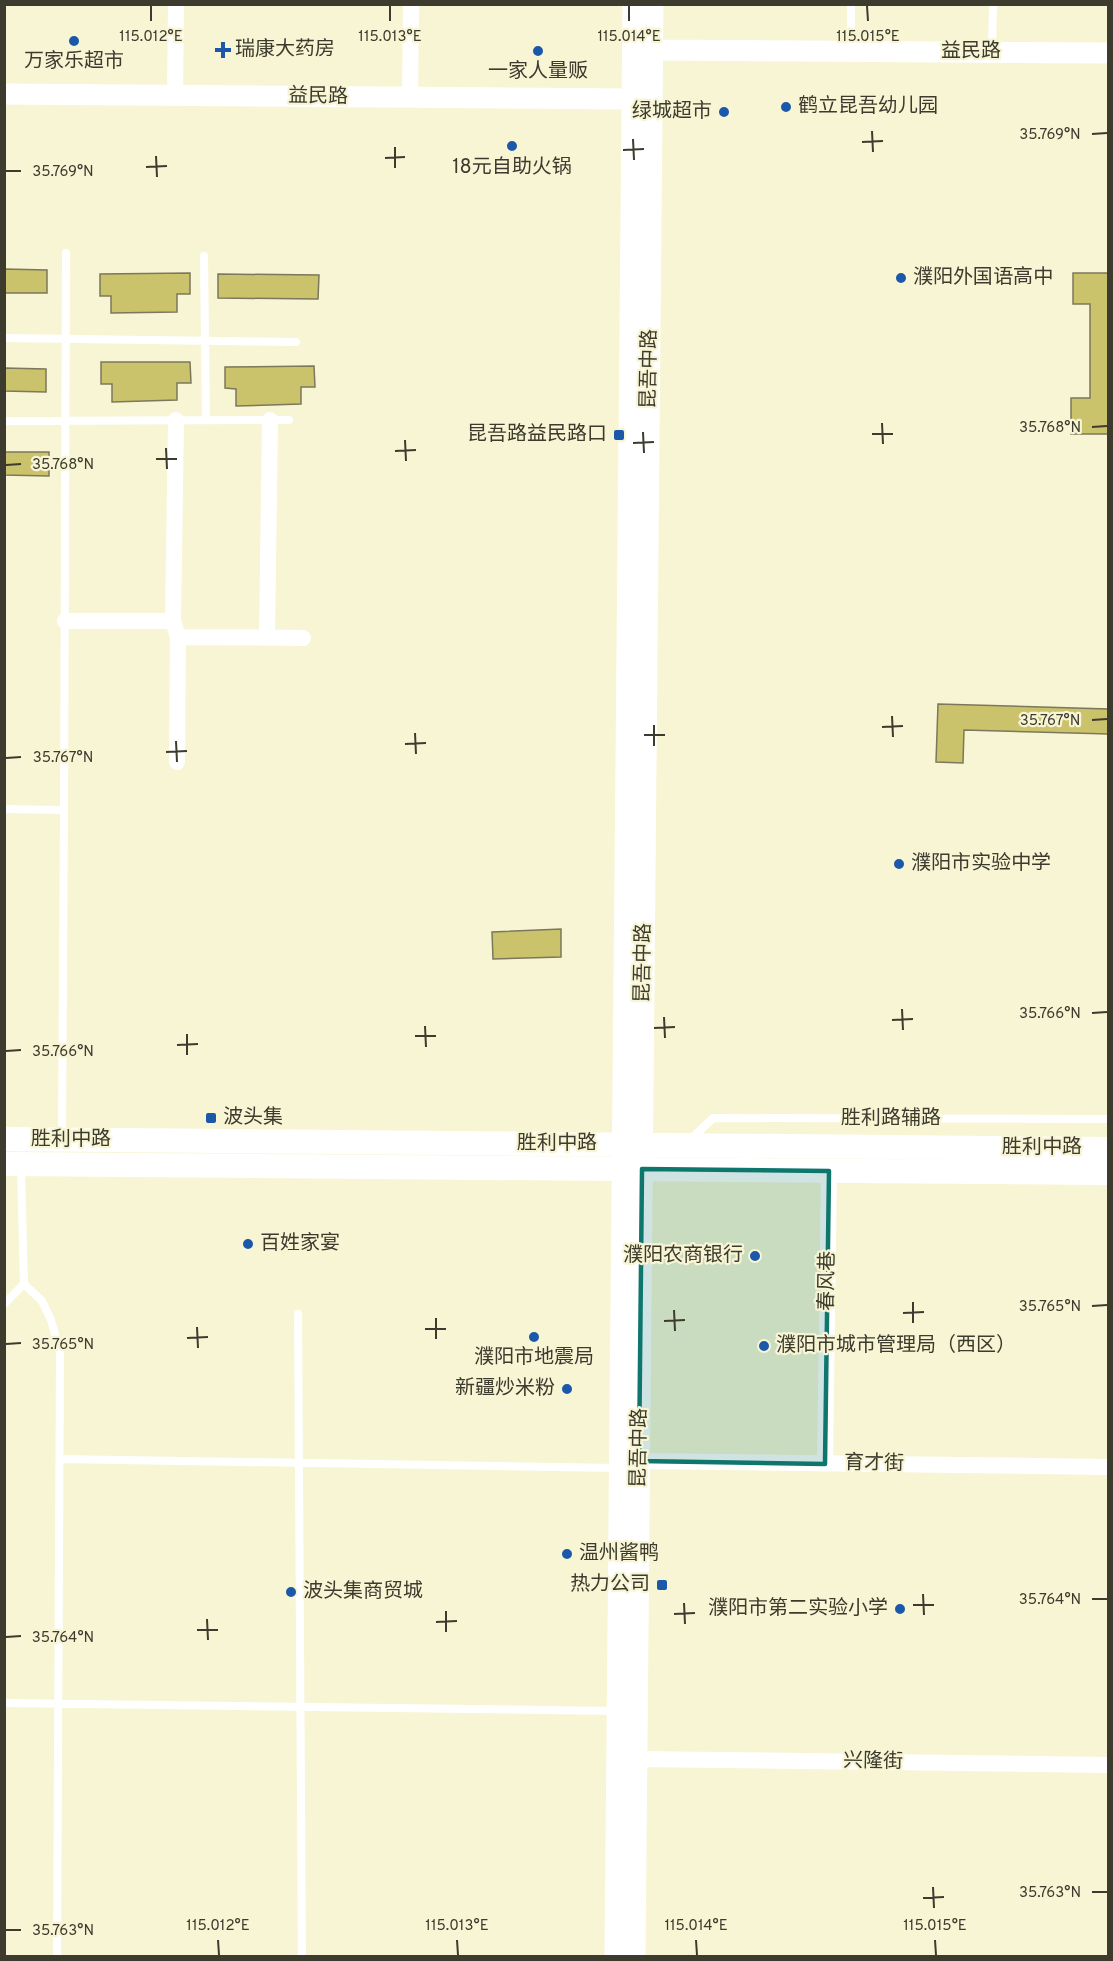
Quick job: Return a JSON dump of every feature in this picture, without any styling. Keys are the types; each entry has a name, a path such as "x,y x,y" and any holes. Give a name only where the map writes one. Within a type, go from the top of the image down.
{"main road":[{"name":"胜利中路","path":"4,1140 1108,1149"},
{"name":"胜利中路","path":"13,1164 1108,1173"}],"street":[{"path":"175,96 176,4"},
{"path":"410,98 411,4"},
{"name":"昆吾中路","path":"633,4 632,1169 639,1461 635,1956"},
{"name":"昆吾中路","path":"632,1145 653,4"},
{"name":"益民路","path":"653,50 1108,52"},
{"name":"益民路","path":"4,94 632,99"},
{"path":"176,420 177,762"},
{"path":"267,638 270,420"},
{"path":"66,621 267,638 303,638"},
{"name":"昆吾中路","path":"615,1956 619,1468 632,1169"},
{"name":"春风巷","path":"825,1464 829,1171"},
{"name":"育才街","path":"639,1461 1108,1467"},
{"name":"兴隆街","path":"637,1759 1108,1766"}],"lane":[{"path":"851,4 851,51"},
{"path":"992,53 993,4"},
{"path":"62,1140 66,253"},
{"path":"204,256 206,420"},
{"path":"4,338 296,342"},
{"path":"4,420 288,420"},
{"path":"4,808 64,810"},
{"name":"胜利路辅路","path":"685,1146 713,1118 1108,1119"},
{"path":"13,1164 24,1284 42,1301 51,1320 60,1352 57,1956"},
{"path":"4,1304 24,1284"},
{"path":"298,1314 302,1956"},
{"path":"60,1459 619,1468"},
{"path":"4,1702 617,1711"}],"highlighted area":[{"path":"642,1169 829,1171 825,1464 639,1461"}],"building":[{"path":"4,269 47,270 47,293 4,293"},
{"path":"190,273 190,294 177,294 177,312 111,313 111,296 100,296 100,274"},
{"path":"1073,273 1108,273 1108,434 1071,434 1071,398 1090,398 1090,304 1073,304"},
{"path":"218,274 319,275 318,299 218,298"},
{"path":"101,362 190,362 191,383 177,383 177,400 112,402 112,384 101,384"},
{"path":"314,366 315,387 301,387 301,404 236,406 236,389 225,388 225,367"},
{"path":"4,368 46,369 46,392 4,391"},
{"path":"4,452 49,452 49,476 4,475"},
{"path":"938,704 1108,709 1108,734 964,730 963,763 936,762"},
{"path":"561,929 561,957 493,959 492,932"}],"place":[{"name":"万家乐超市","path":"74,41"},
{"name":"瑞康大药房","path":"223,50"},
{"name":"一家人量贩","path":"538,51"},
{"name":"鹤立昆吾幼儿园","path":"786,107"},
{"name":"绿城超市","path":"724,112"},
{"name":"18元自助火锅","path":"512,146"},
{"name":"濮阳外国语高中","path":"901,278"},
{"name":"昆吾路益民路口","path":"619,435"},
{"name":"濮阳市实验中学","path":"899,864"},
{"name":"波头集","path":"211,1118"},
{"name":"百姓家宴","path":"248,1244"},
{"name":"濮阳农商银行","path":"755,1256"},
{"name":"濮阳市地震局","path":"534,1337"},
{"name":"濮阳市城市管理局（西区）","path":"764,1346"},
{"name":"新疆炒米粉","path":"567,1389"},
{"name":"温州酱鸭","path":"567,1554"},
{"name":"热力公司","path":"662,1585"},
{"name":"波头集商贸城","path":"291,1592"},
{"name":"濮阳市第二实验小学","path":"900,1609"}]}
